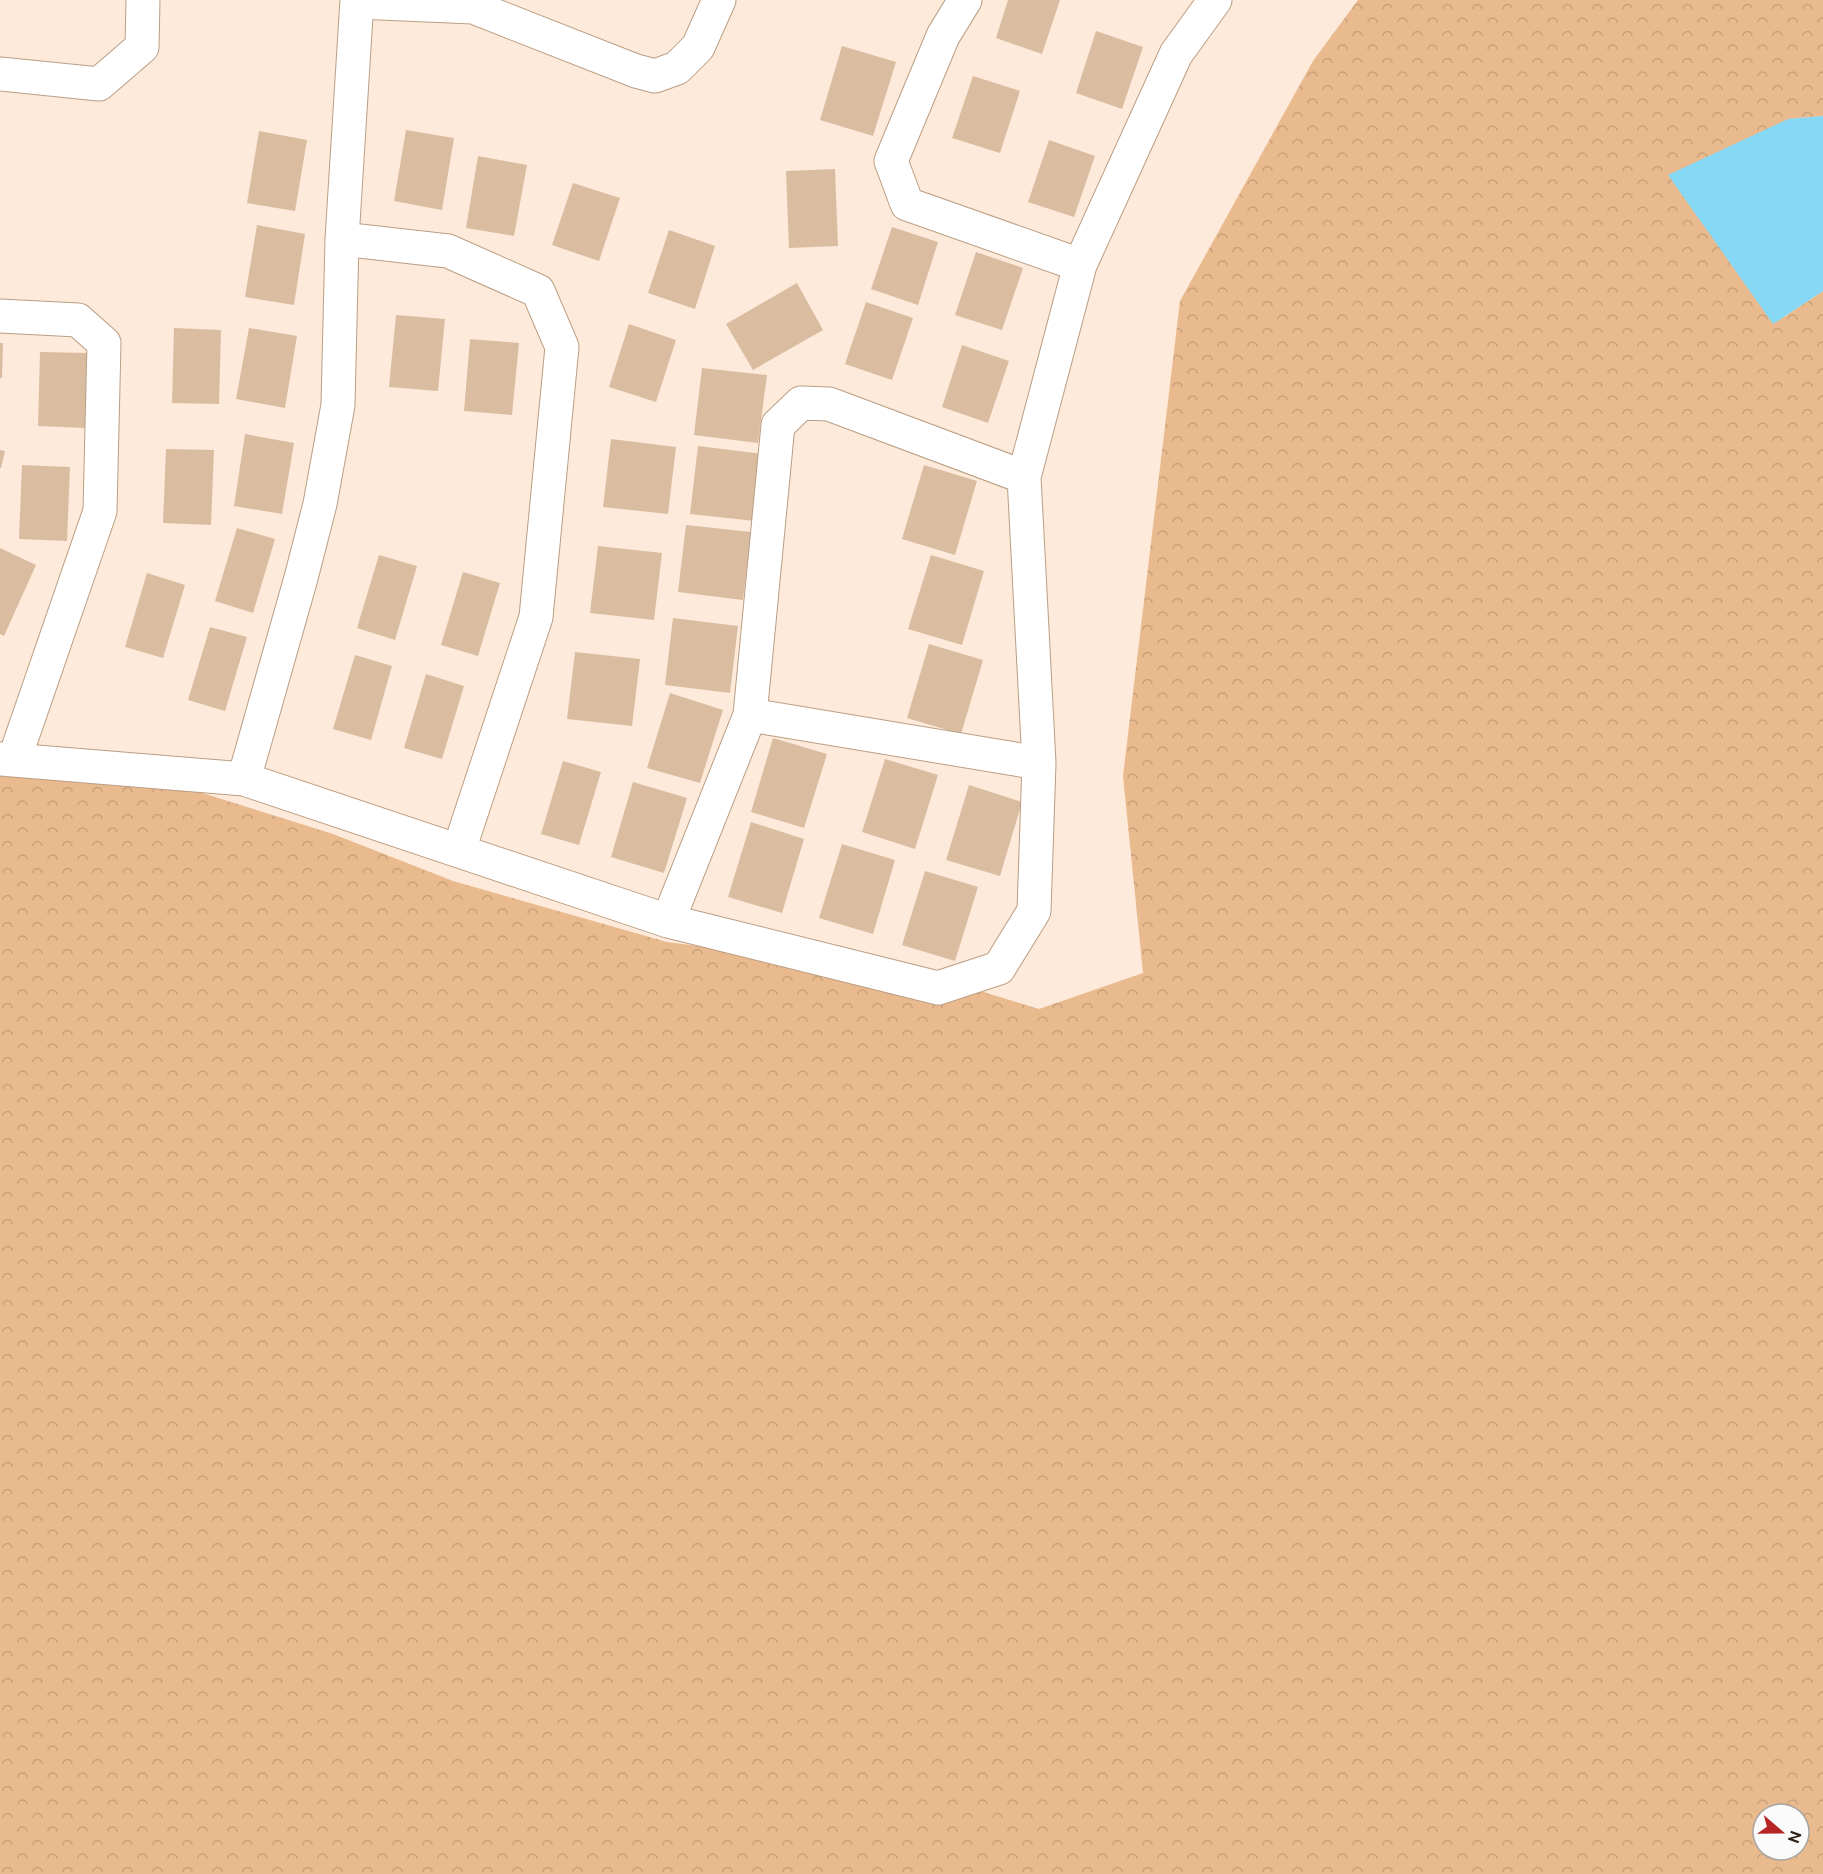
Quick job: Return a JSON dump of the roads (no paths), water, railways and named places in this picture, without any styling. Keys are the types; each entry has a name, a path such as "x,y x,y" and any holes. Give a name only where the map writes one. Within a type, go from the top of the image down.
{"street":[{"path":"0,74 99,84 142,47 142,0"},
{"path":"244,778 320,504 338,405 342,240 357,1 475,3 636,71 655,76 676,68 698,47 719,0"},
{"path":"965,0 944,36 891,161 907,204 1080,265"},
{"path":"0,316 78,320 104,344 100,511 7,759 244,778 668,921 938,988 999,968 1034,910 1039,763 1024,477 1080,265 1176,54 1215,0"},
{"path":"342,240 448,251 538,291 562,347 536,617 459,850"},
{"path":"668,921 750,715 778,425 801,403 829,404 1024,477"},
{"path":"750,715 1039,763"}],"water":[{"path":"1823,116 1823,291 1773,324 1668,175 1788,119"}]}
